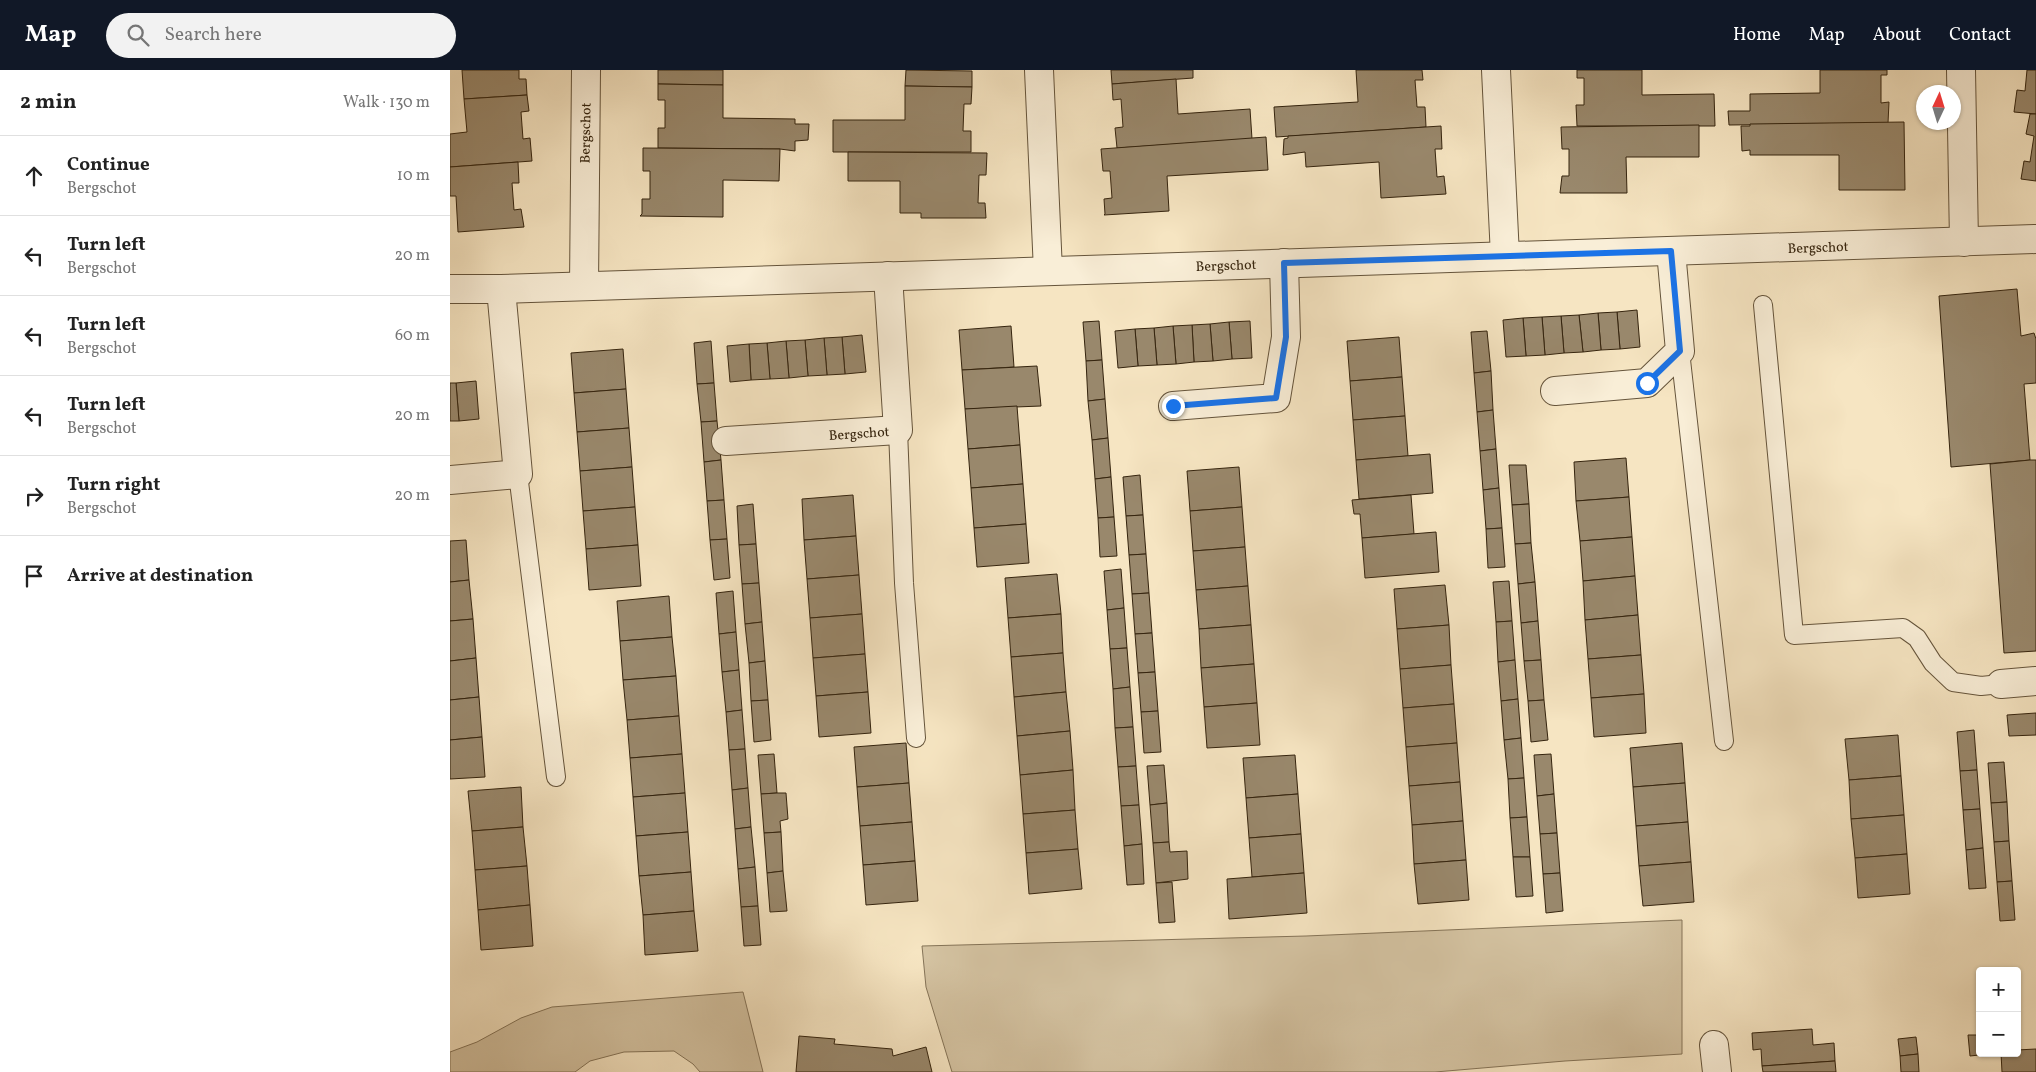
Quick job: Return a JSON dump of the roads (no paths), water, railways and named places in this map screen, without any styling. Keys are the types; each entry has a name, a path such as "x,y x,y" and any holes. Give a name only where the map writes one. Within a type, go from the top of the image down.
{"street":[{"name":"Bergschot","path":"584,286 586,70"},
{"path":"1039,70 1048,271"},
{"path":"1496,70 1505,256"},
{"path":"1961,70 1964,242"},
{"name":"Bergschot","path":"450,289 501,289 2036,239"},
{"path":"1556,391 1647,383 1680,351 1671,251"},
{"path":"1173,406 1276,398 1286,337 1284,263"},
{"name":"Bergschot","path":"726,441 898,430 888,276"},
{"path":"450,480 518,474 501,289"},
{"path":"2001,684 2036,681"},
{"path":"1714,1045 1717,1072"}],"lane":[{"path":"1763,305 1794,635 1902,628 1917,638 1934,663 1953,682 1981,686 2001,684"},
{"path":"1680,351 1724,741"},
{"path":"898,430 904,583 916,738"},
{"path":"518,474 556,777"}]}
